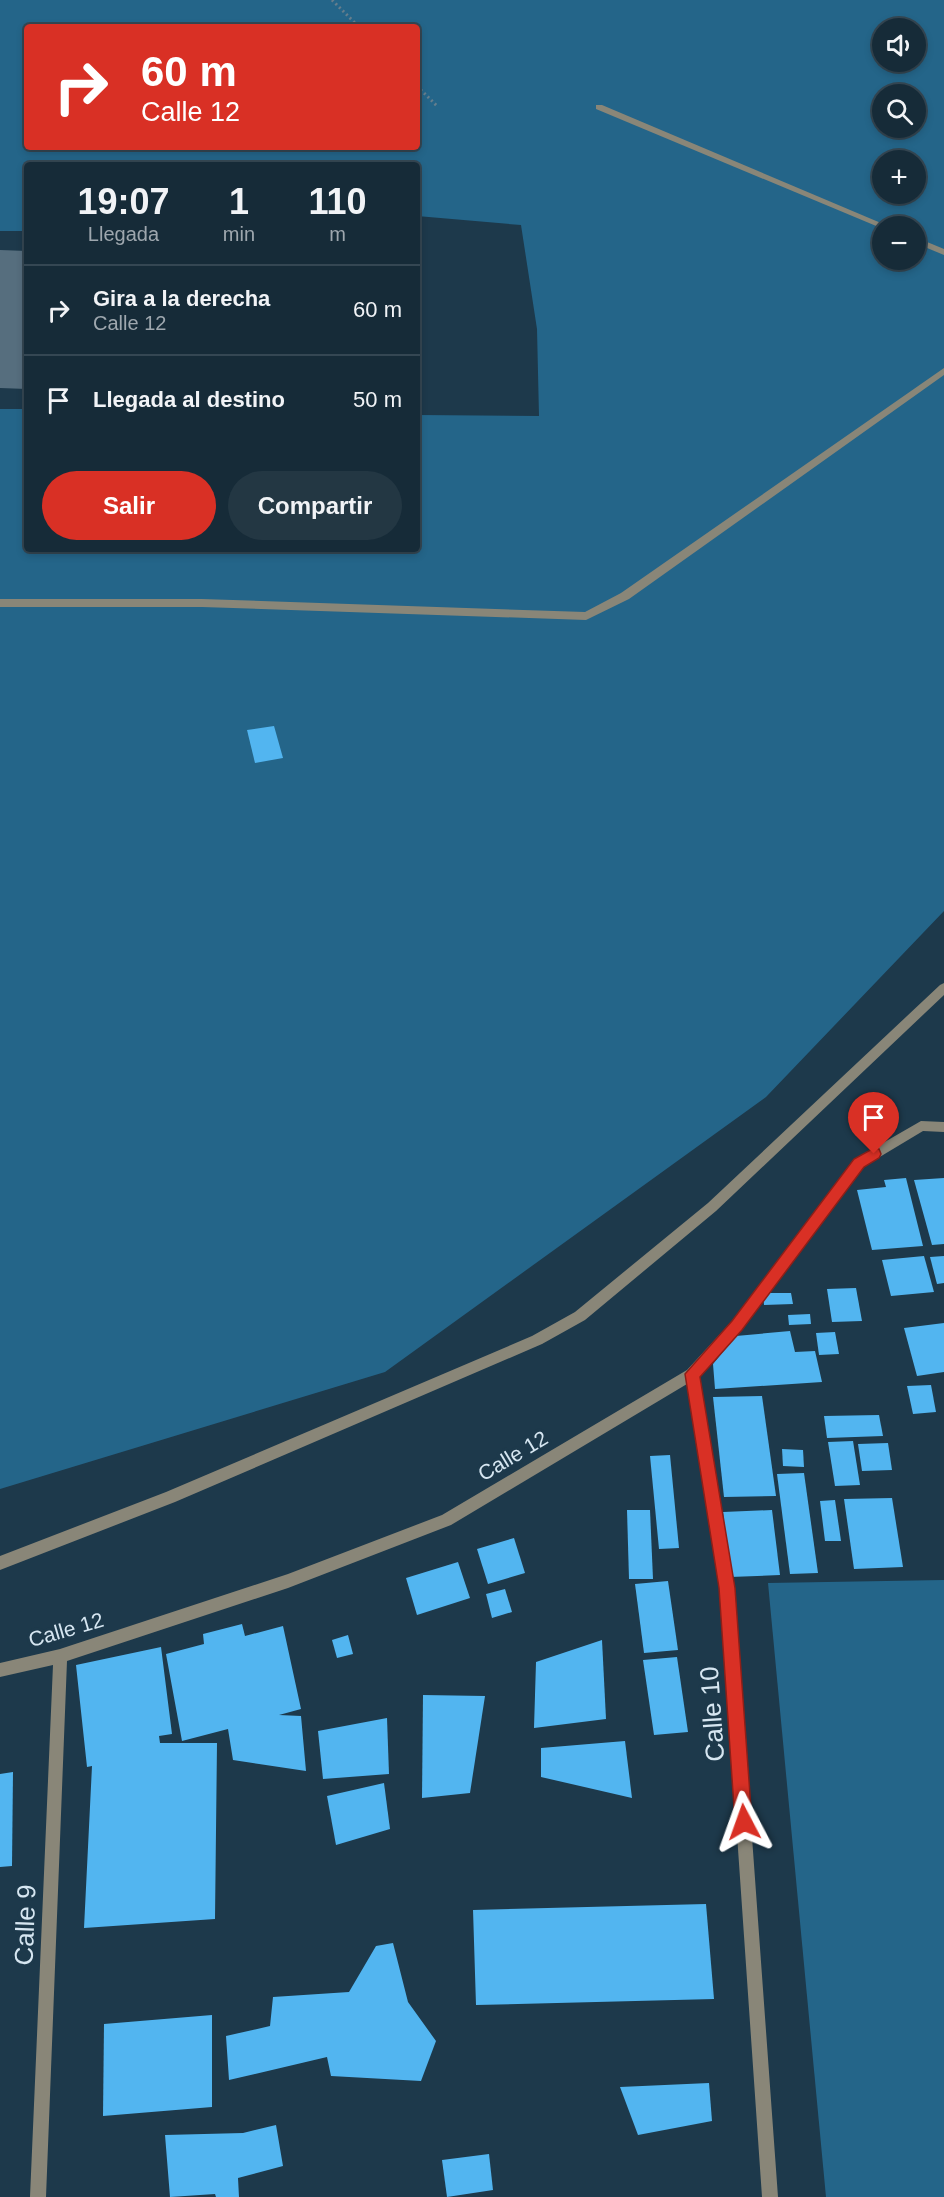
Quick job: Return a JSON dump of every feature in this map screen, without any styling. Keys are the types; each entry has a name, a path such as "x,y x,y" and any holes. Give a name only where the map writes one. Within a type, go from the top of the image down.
{"street":[{"path":"600,107 872,221"},
{"path":"926,245 944,252"},
{"path":"0,603 201,603 586,616 625,596 944,371"},
{"path":"0,1563 181,1492 537,1340 580,1316 712,1207 944,988"},
{"name":"Calle 12","path":"0,1670 60,1656 288,1581 446,1520 692,1374 737,1325 859,1163 921,1126 944,1127"},
{"name":"Calle 10","path":"692,1374 727,1588 770,2197"},
{"name":"Calle 9","path":"38,2197 60,1656"}],"path":[{"path":"332,0 356,24"},
{"path":"420,89 437,106"}],"shaded area":[{"path":"0,0 944,0 944,911 766,1097 385,1372 0,1489 0,409 24,409 24,552 420,552 420,415 539,416 537,329 521,225 420,216 420,162 24,162 24,231 0,231"},
{"path":"944,1580 944,2197 826,2197 768,1583"}],"building":[{"path":"274,726 283,758 255,763 247,730"},
{"path":"906,1178 923,1246 872,1250 857,1190 886,1187 884,1180"},
{"path":"944,1178 944,1244 932,1245 914,1180"},
{"path":"924,1256 934,1292 891,1296 882,1260"},
{"path":"944,1256 944,1283 937,1284 930,1257"},
{"path":"856,1288 862,1321 832,1322 827,1289"},
{"path":"763,1293 791,1293 793,1304 764,1305"},
{"path":"810,1314 811,1324 789,1325 788,1315"},
{"path":"944,1323 944,1372 917,1376 904,1328"},
{"path":"790,1331 795,1352 815,1351 822,1382 715,1389 713,1364 736,1336"},
{"path":"835,1332 839,1354 819,1355 816,1333"},
{"path":"931,1385 936,1412 913,1414 907,1386"},
{"path":"762,1396 776,1496 724,1497 713,1397"},
{"path":"879,1415 883,1436 827,1438 824,1416"},
{"path":"853,1441 860,1485 835,1486 828,1442"},
{"path":"888,1443 892,1470 862,1471 858,1444"},
{"path":"782,1449 803,1450 804,1467 783,1466"},
{"path":"670,1455 679,1548 659,1549 650,1456"},
{"path":"804,1473 818,1573 790,1574 777,1474"},
{"path":"892,1498 903,1567 854,1569 844,1499"},
{"path":"835,1500 841,1541 825,1541 820,1501"},
{"path":"627,1510 650,1510 653,1579 629,1579"},
{"path":"772,1510 780,1575 730,1577 723,1512"},
{"path":"514,1538 525,1573 488,1584 477,1549"},
{"path":"458,1562 470,1598 417,1615 406,1578"},
{"path":"668,1581 678,1650 644,1653 635,1584"},
{"path":"505,1589 512,1612 492,1618 486,1594"},
{"path":"242,1624 245,1636 283,1626 301,1709 279,1715 301,1716 306,1771 233,1760 228,1729 182,1741 166,1654 204,1644 203,1634"},
{"path":"348,1635 353,1654 337,1658 332,1640"},
{"path":"602,1640 606,1719 534,1728 536,1662"},
{"path":"161,1647 172,1734 159,1736 160,1743 217,1743 215,1919 84,1928 92,1766 87,1767 76,1665"},
{"path":"677,1657 688,1732 654,1735 643,1660"},
{"path":"423,1695 485,1696 470,1793 422,1798"},
{"path":"387,1718 389,1774 323,1779 318,1731"},
{"path":"625,1741 632,1798 541,1777 541,1748"},
{"path":"13,1772 12,1866 0,1867 0,1774"},
{"path":"384,1783 390,1829 336,1845 327,1796"},
{"path":"706,1904 714,1999 476,2005 473,1910"},
{"path":"393,1943 408,2002 436,2041 421,2081 331,2076 327,2057 229,2080 226,2036 270,2026 273,1997 349,1992 376,1946"},
{"path":"212,2015 212,2107 103,2116 104,2024"},
{"path":"709,2083 712,2121 638,2135 620,2087"},
{"path":"276,2125 283,2166 238,2178 239,2197 216,2197 215,2194 170,2197 165,2135 243,2133"},
{"path":"489,2154 493,2190 447,2197 442,2160"}],"runway":[{"path":"0,319 24,320"}],"route":[{"path":"744,1822 727,1588 692,1374 737,1325 859,1163 874,1154"}]}
